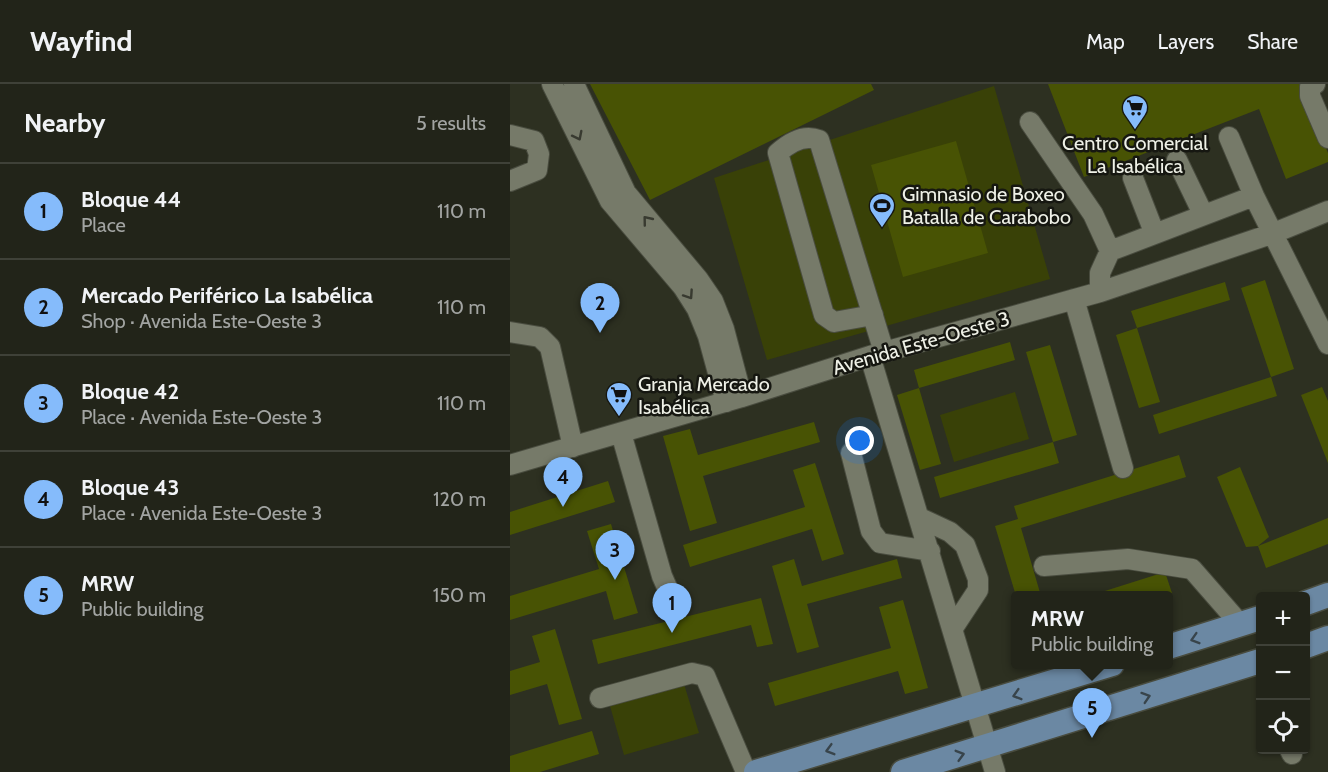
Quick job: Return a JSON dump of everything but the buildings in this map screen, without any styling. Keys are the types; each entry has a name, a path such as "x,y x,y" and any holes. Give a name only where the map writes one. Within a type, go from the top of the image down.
{"main road":[{"path":"1310,601 1328,595"},
{"path":"1173,645 1250,621"},
{"path":"1310,644 1328,638"},
{"path":"903,772 1256,667"},
{"path":"756,772 1097,669"}],"street":[{"path":"552,84 610,201 683,287 697,309 734,399"},
{"path":"574,84 626,193 698,279 713,301 724,329 734,399"},
{"path":"1315,84 1310,87 1310,96 1328,138"},
{"path":"1030,122 1093,214 1110,251"},
{"path":"510,135 534,141 539,154 537,170 510,180"},
{"path":"1229,137 1254,196 1328,344"},
{"path":"873,315 834,322 824,315 778,153 787,145 802,139 819,141 873,315 877,354 920,518 995,772"},
{"path":"1177,160 1203,214"},
{"path":"1133,178 1154,232"},
{"path":"1100,292 1100,273 1110,251 1154,232 1254,196"},
{"name":"Avenida Este-Oeste 3","path":"510,465 877,354 1100,292 1274,233 1328,211"},
{"path":"1074,299 1123,468"},
{"path":"510,332 540,338 550,347 573,447"},
{"path":"621,433 662,576 672,601"},
{"path":"851,453 871,531 880,543 930,551"},
{"path":"920,518 950,532 965,545 978,579 978,590 953,628"},
{"path":"1044,566 1128,559 1192,569 1250,621"},
{"path":"600,698 692,673 705,676 746,772"}],"green space":[{"name":"Gimnasio de Boxeo Batalla de Carabobo","path":"994,86 1050,279 767,360 714,178"},
{"path":"1015,392 1029,439 954,462 940,415"},
{"path":"684,684 699,733 624,755 610,706"}],"place":[{"name":"Centro Comercial La Isabélica","path":"1135,131"},
{"name":"Gimnasio de Boxeo Batalla de Carabobo","path":"882,229"},
{"name":"Mercado Periférico La Isabélica","path":"600,333"},
{"name":"Granja Mercado Isabélica","path":"619,418"},
{"name":"Bloque 43","path":"563,507"},
{"name":"Bloque 42","path":"615,580"},
{"name":"Bloque 44","path":"672,633"},
{"name":"MRW","path":"1092,738"}]}
